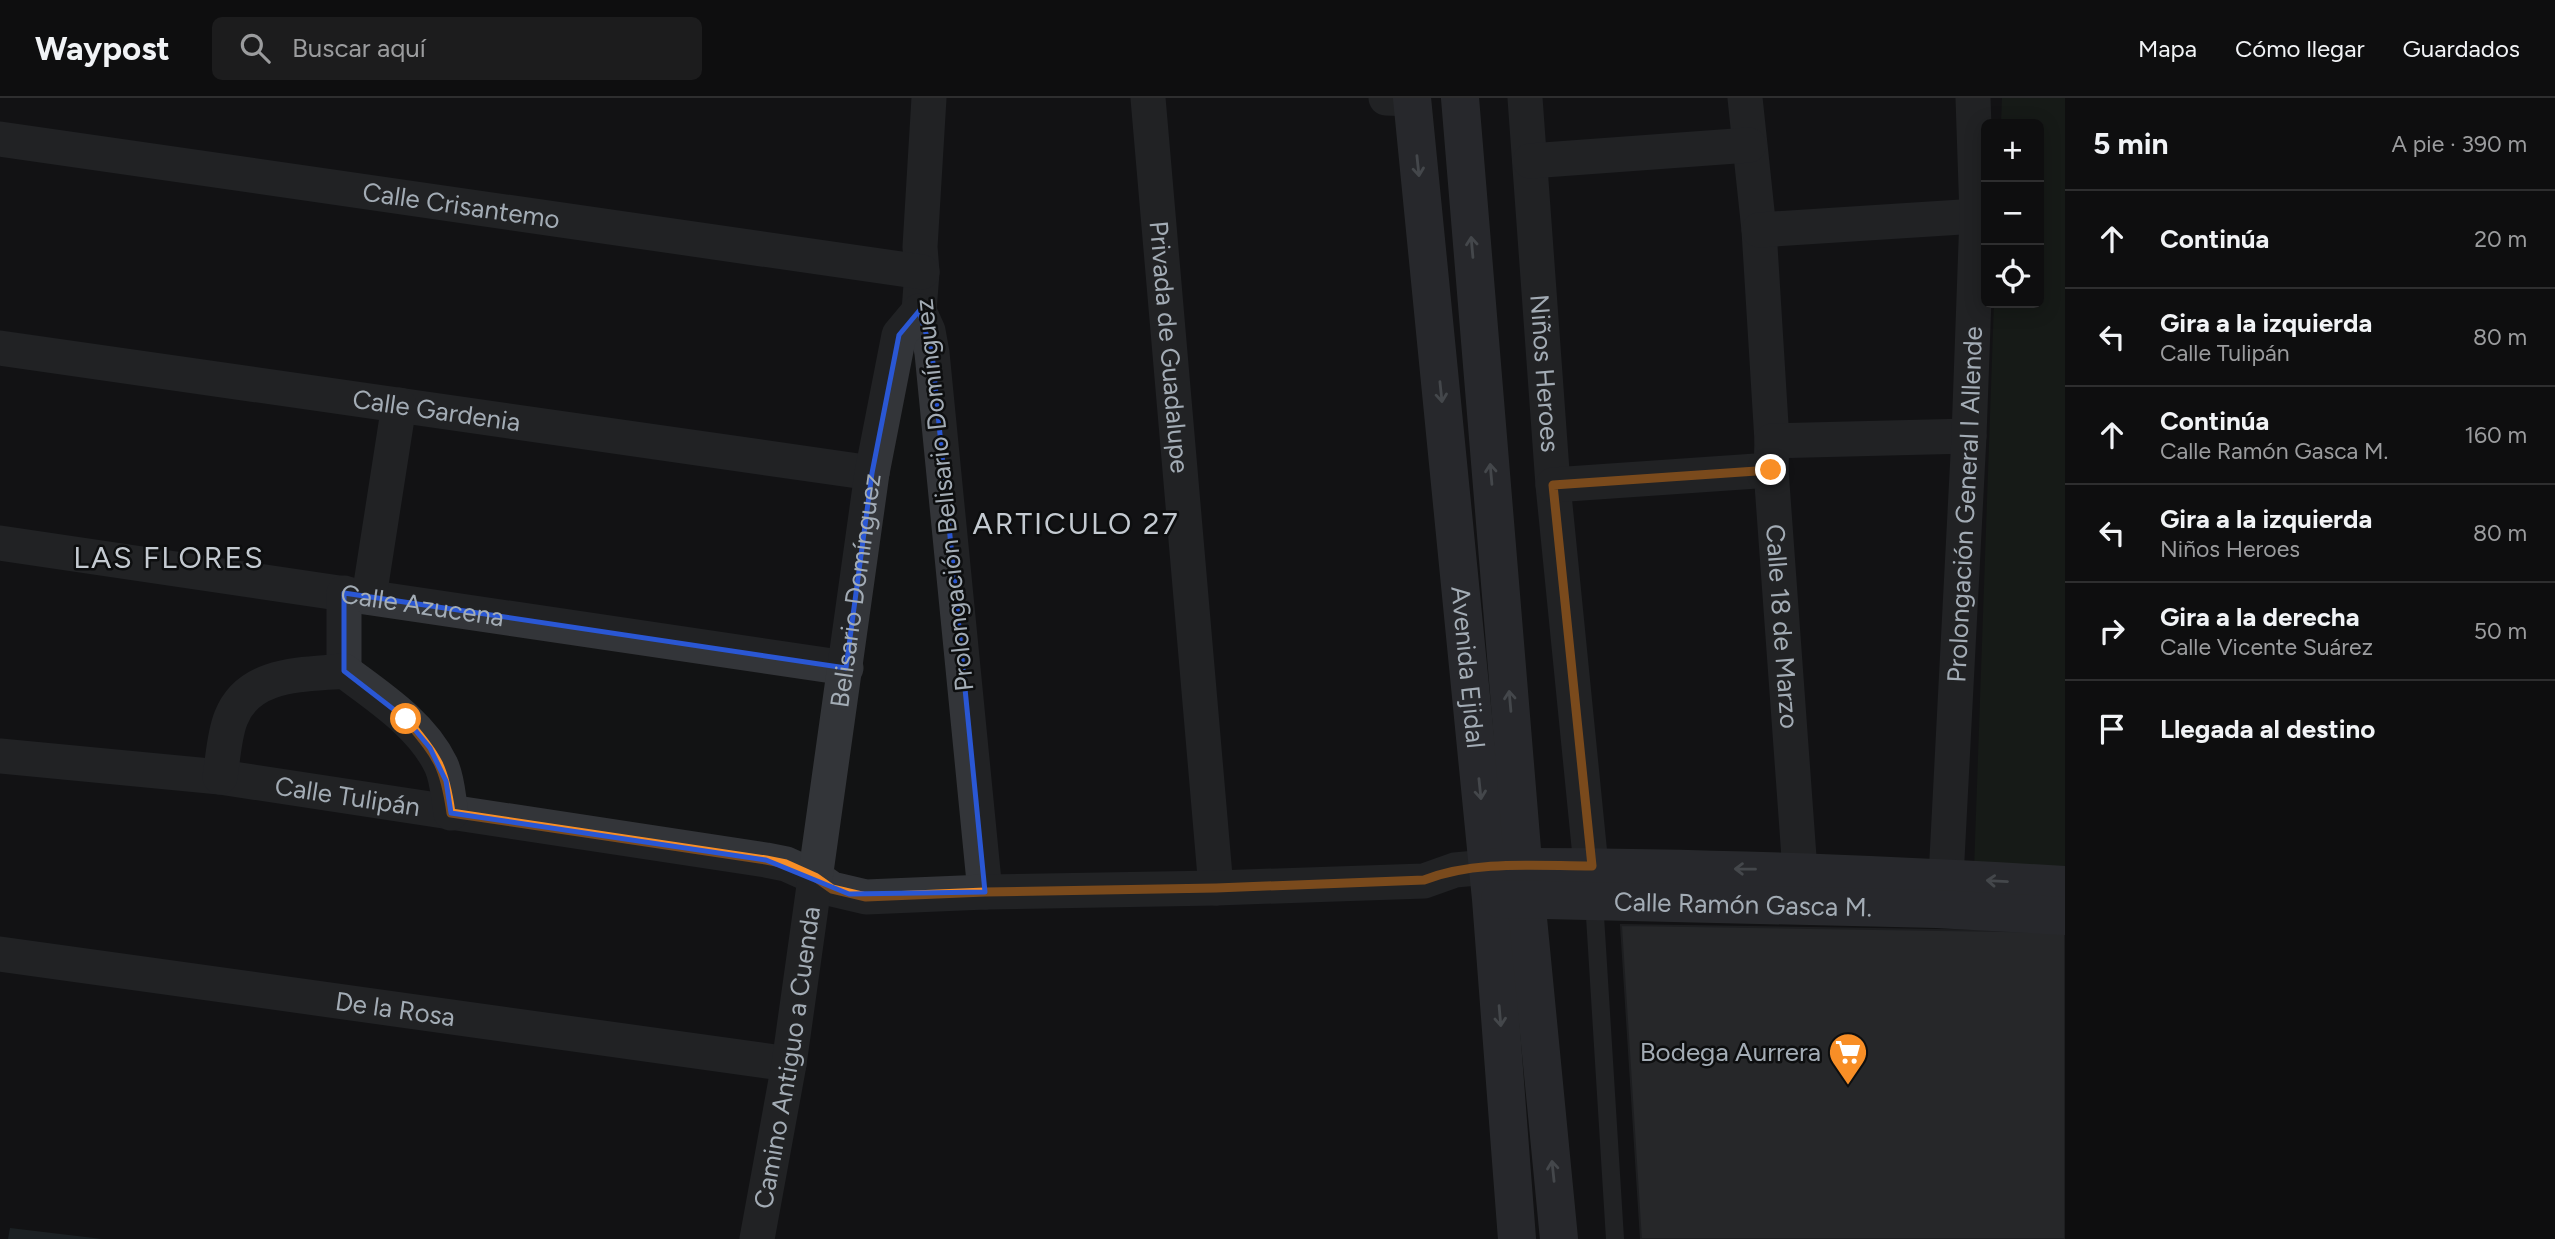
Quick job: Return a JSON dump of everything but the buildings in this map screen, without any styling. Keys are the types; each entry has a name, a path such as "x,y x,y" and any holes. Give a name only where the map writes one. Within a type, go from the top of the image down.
{"main road":[{"name":"Avenida Ejidal","path":"1412,98 1507,883 1559,1239"},
{"name":"Avenida Ejidal","path":"1460,98 1507,883 1517,1239"},
{"name":"Calle Ramón Gasca M.","path":"1507,883 1942,893 2065,885"},
{"name":"Calle Ramón Gasca M.","path":"1942,893 2065,916"}],"street":[{"name":"Prolongación Belisario Domínguez","path":"929,98 919,311 928,331 932,353 985,892"},
{"name":"Privada de Guadalupe","path":"1148,98 1216,888"},
{"path":"1386,98 1412,98"},
{"name":"Niños Heroes","path":"1525,98 1553,485 1593,883"},
{"name":"Calle 18 de Marzo","path":"1745,98 1759,230 1800,888"},
{"name":"Prolongación General I Allende","path":"1942,893 1969,436 1977,216 1973,98"},
{"name":"Calle Crisantemo","path":"0,139 922,272"},
{"path":"1530,160 1749,145"},
{"path":"1759,230 1977,216"},
{"name":"Belisario Domínguez","path":"815,877 872,473 899,335 919,311"},
{"name":"Calle Gardenia","path":"0,348 872,473"},
{"path":"344,671 356,595 399,405"},
{"path":"1553,485 1771,455 1969,436"},
{"name":"Calle Azucena","path":"0,543 846,668"},
{"path":"220,777 230,719 242,700 261,684 288,676 344,671 406,719 430,748 441,765 451,813"},
{"name":"Calle Tulipán","path":"0,756 220,777 766,860 786,864 815,877"},
{"name":"Calle Ramón Gasca M.","path":"815,877 832,889 866,897 1424,880 1455,870 1507,883"},
{"name":"Camino Antiguo a Cuenda","path":"757,1239 789,1064 815,877"},
{"name":"De la Rosa","path":"0,954 789,1064"}],"lane":[{"path":"1593,883 1615,1239"}],"highlighted area":[{"path":"919,311 932,353 985,892 849,894 766,860 451,813 446,781 430,748 406,719 344,671 344,593 846,668 872,473 899,335"}],"shaded area":[{"path":"2002,98 2065,98 2065,877 1974,871 1994,308 2044,308 2044,119 2001,119"},
{"path":"10,1228 102,1239 8,1239"}],"place":[{"name":"Bodega Aurrera","path":"1848,1086"}],"district":[{"name":"ARTICULO 27","path":"1076,523"},
{"name":"LAS FLORES","path":"169,557"}],"route":[{"path":"406,719 441,765 451,813 786,864 815,877 832,889 866,897 1424,880 1455,870 1488,867 1592,866 1553,485 1771,470"}]}
